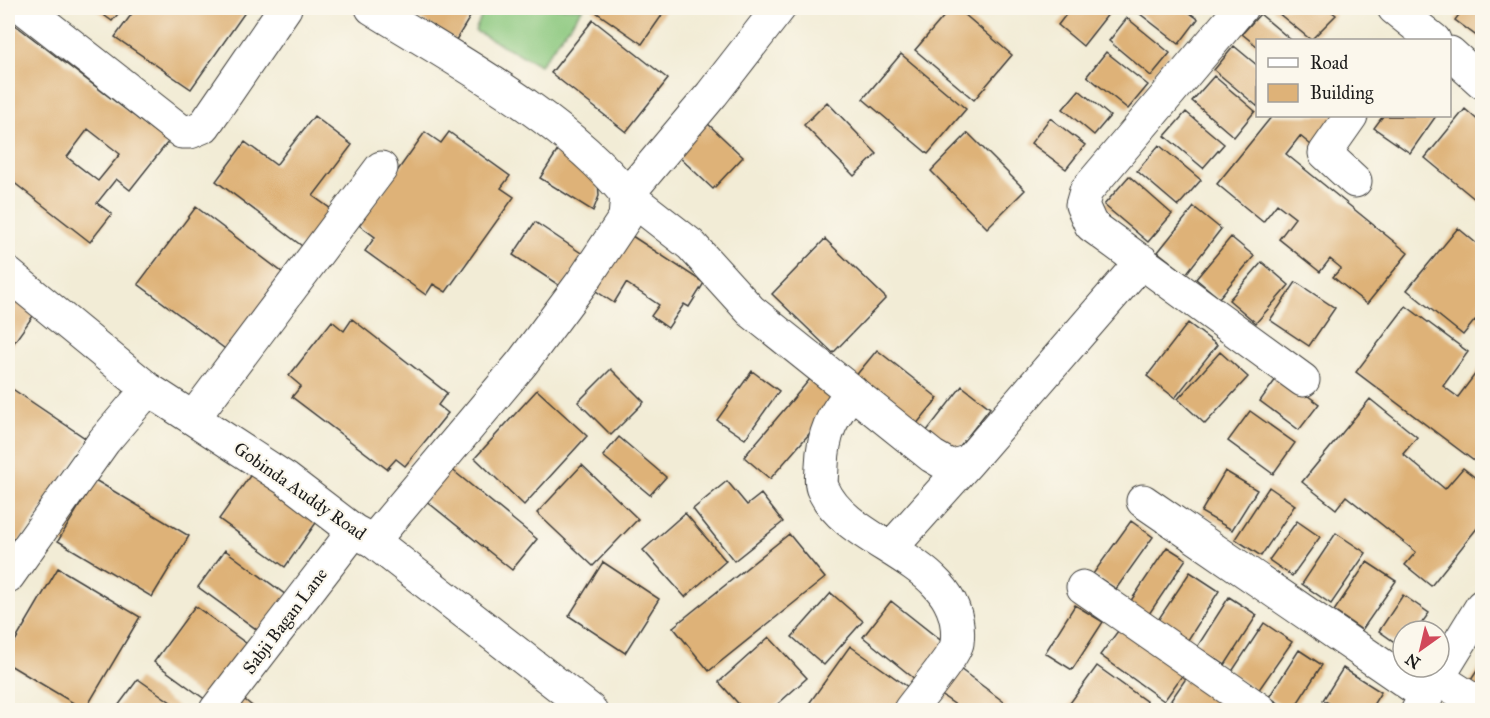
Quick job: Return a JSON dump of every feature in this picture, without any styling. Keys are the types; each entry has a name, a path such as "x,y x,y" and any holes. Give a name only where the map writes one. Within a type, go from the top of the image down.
{"street":[{"path":"24,8 182,132 190,132 204,126 285,8"},
{"path":"372,8 510,94 603,166 627,195 691,245 751,311 932,456 951,467 969,461"},
{"path":"627,195 712,94 779,8"},
{"path":"1240,8 1086,191 1082,205 1091,225 1304,380"},
{"path":"1451,55 1482,82"},
{"path":"1350,117 1325,153 1355,181"},
{"path":"195,417 381,168"},
{"name":"Sabji Bagan Lane","path":"216,711 363,536 522,363 584,281 625,218 627,195"},
{"path":"891,548 1142,261"},
{"name":"Gobinda Auddy Road","path":"8,274 148,389 195,417 286,479 588,710"},
{"path":"8,576 104,441 148,389"},
{"path":"852,391 831,420 823,455 822,487 839,514 927,573 955,611 957,645 910,711"},
{"path":"1143,501 1427,695 1482,706"},
{"path":"1083,587 1260,711"},
{"path":"1427,695 1482,606"}],"green space":[{"path":"485,8 583,8 540,65 475,31"}],"building":[{"path":"94,8 123,8 112,21"},
{"path":"136,8 248,8 191,89 115,37"},
{"path":"401,8 466,8 473,12 456,40"},
{"path":"594,8 667,8 642,44 593,10"},
{"path":"951,8 957,8 1012,55 974,100 915,50"},
{"path":"1071,8 1113,8 1083,46 1058,25"},
{"path":"1136,8 1183,8 1198,19 1179,44 1135,10"},
{"path":"1272,8 1327,8 1336,15 1310,39"},
{"path":"1464,8 1482,8 1482,40 1455,20"},
{"path":"1260,14 1290,39 1256,39 1256,45 1242,34"},
{"path":"1127,18 1170,53 1151,76 1109,41"},
{"path":"593,20 668,79 626,132 551,73"},
{"path":"14,24 168,142 130,190 116,179 97,203 112,214 90,242 8,178 8,32","holes":["88,129 120,154 98,181 67,157"]},
{"path":"1234,46 1256,64 1256,105 1214,70"},
{"path":"1106,52 1148,85 1128,109 1087,76"},
{"path":"901,54 966,109 928,154 863,99"},
{"path":"1214,76 1255,111 1234,137 1192,101"},
{"path":"1079,90 1110,116 1094,135 1063,109"},
{"path":"827,102 877,154 854,176 804,125"},
{"path":"1465,109 1482,124 1482,205 1425,158"},
{"path":"1186,112 1224,144 1203,168 1165,136"},
{"path":"314,116 352,145 313,196 338,214 310,252 216,181 245,142 276,165"},
{"path":"1271,117 1342,117 1316,149 1300,136 1286,154 1408,253 1367,304 1333,277 1341,268 1330,259 1320,272 1279,239 1295,218 1277,204 1263,222 1217,184"},
{"path":"1382,117 1435,117 1410,153 1374,128"},
{"path":"1050,118 1085,145 1066,169 1031,143"},
{"path":"706,122 743,157 713,189 676,154"},
{"path":"425,132 441,143 449,132 510,176 501,188 514,197 446,292 433,284 426,295 365,251 375,237 359,225"},
{"path":"968,133 1025,190 987,228 931,171"},
{"path":"1159,145 1201,180 1178,206 1137,171"},
{"path":"560,147 598,180 599,196 593,211 540,178"},
{"path":"1129,176 1172,214 1148,242 1104,205"},
{"path":"196,207 287,276 228,351 138,284"},
{"path":"1194,207 1221,229 1186,274 1158,252"},
{"path":"535,222 584,255 563,288 513,255"},
{"path":"1458,228 1482,248 1482,326 1475,320 1463,335 1407,290"},
{"path":"629,234 704,283 689,307 684,304 668,328 651,316 659,305 626,283 614,303 593,289"},
{"path":"1231,237 1254,256 1219,298 1196,279"},
{"path":"825,239 886,298 833,353 772,294"},
{"path":"1262,262 1289,285 1256,323 1229,300"},
{"path":"1296,282 1335,308 1309,346 1270,320"},
{"path":"8,287 38,309 8,351"},
{"path":"1406,306 1468,352 1443,386 1458,397 1482,365 1482,467 1356,372"},
{"path":"352,319 447,393 438,405 448,413 405,466 396,459 387,469 292,397 301,386 289,376 332,321 344,331"},
{"path":"1188,323 1217,345 1175,398 1147,376"},
{"path":"877,350 938,398 915,426 854,378"},
{"path":"1220,352 1248,377 1205,424 1178,399"},
{"path":"611,369 644,402 611,435 578,402"},
{"path":"752,371 779,391 745,439 717,420"},
{"path":"815,373 842,396 770,479 744,457"},
{"path":"1279,375 1319,404 1299,430 1260,401"},
{"path":"8,386 88,440 18,543 8,536"},
{"path":"962,386 990,408 950,459 922,437"},
{"path":"537,390 587,436 524,505 475,458"},
{"path":"1370,399 1417,437 1403,454 1445,489 1463,468 1482,483 1482,522 1431,586 1405,565 1416,552 1346,496 1336,509 1302,482"},
{"path":"1250,411 1295,443 1273,474 1228,441"},
{"path":"619,437 666,477 650,495 603,456"},
{"path":"582,465 638,519 593,566 537,513"},
{"path":"450,468 537,539 512,570 425,500"},
{"path":"1225,471 1257,490 1232,530 1201,512"},
{"path":"252,473 318,520 285,567 219,519"},
{"path":"95,480 189,536 152,597 58,541"},
{"path":"727,481 747,505 761,494 783,522 734,561 693,509"},
{"path":"1269,487 1295,505 1261,556 1235,539"},
{"path":"685,513 726,561 685,597 643,550"},
{"path":"1131,521 1153,537 1116,589 1093,574"},
{"path":"1297,521 1320,537 1292,576 1269,560"},
{"path":"1336,533 1366,553 1331,604 1302,584"},
{"path":"789,534 825,578 709,671 673,627"},
{"path":"1167,547 1186,559 1147,617 1128,605"},
{"path":"225,550 290,598 263,634 198,587"},
{"path":"603,562 659,599 625,653 569,616"},
{"path":"1367,562 1396,581 1362,630 1334,611"},
{"path":"58,568 140,617 85,710 8,664 8,653"},
{"path":"1190,572 1219,591 1188,640 1158,620"},
{"path":"831,593 863,621 824,665 792,637"},
{"path":"1403,595 1429,613 1425,619 1391,619 1391,640 1379,631"},
{"path":"1229,597 1257,615 1225,665 1197,647"},
{"path":"891,601 949,647 921,684 863,637"},
{"path":"1075,605 1103,622 1072,670 1045,653"},
{"path":"195,606 247,644 206,700 154,662"},
{"path":"1264,623 1292,642 1258,691 1231,673"},
{"path":"1121,627 1184,673 1164,701 1100,655"},
{"path":"769,637 807,678 771,710 744,710 719,682"},
{"path":"850,646 912,690 897,710 816,710 808,705"},
{"path":"1299,650 1322,665 1293,710 1289,710 1269,697"},
{"path":"1482,663 1482,692 1469,683"},
{"path":"1097,666 1147,702 1140,710 1065,710"},
{"path":"1343,668 1381,692 1370,710 1341,710 1323,700"},
{"path":"960,669 1008,705 1003,710 963,710 940,694"},
{"path":"1189,674 1240,710 1179,710 1169,703"},
{"path":"138,679 182,710 115,710"},
{"path":"240,696 257,710 228,710"}]}
